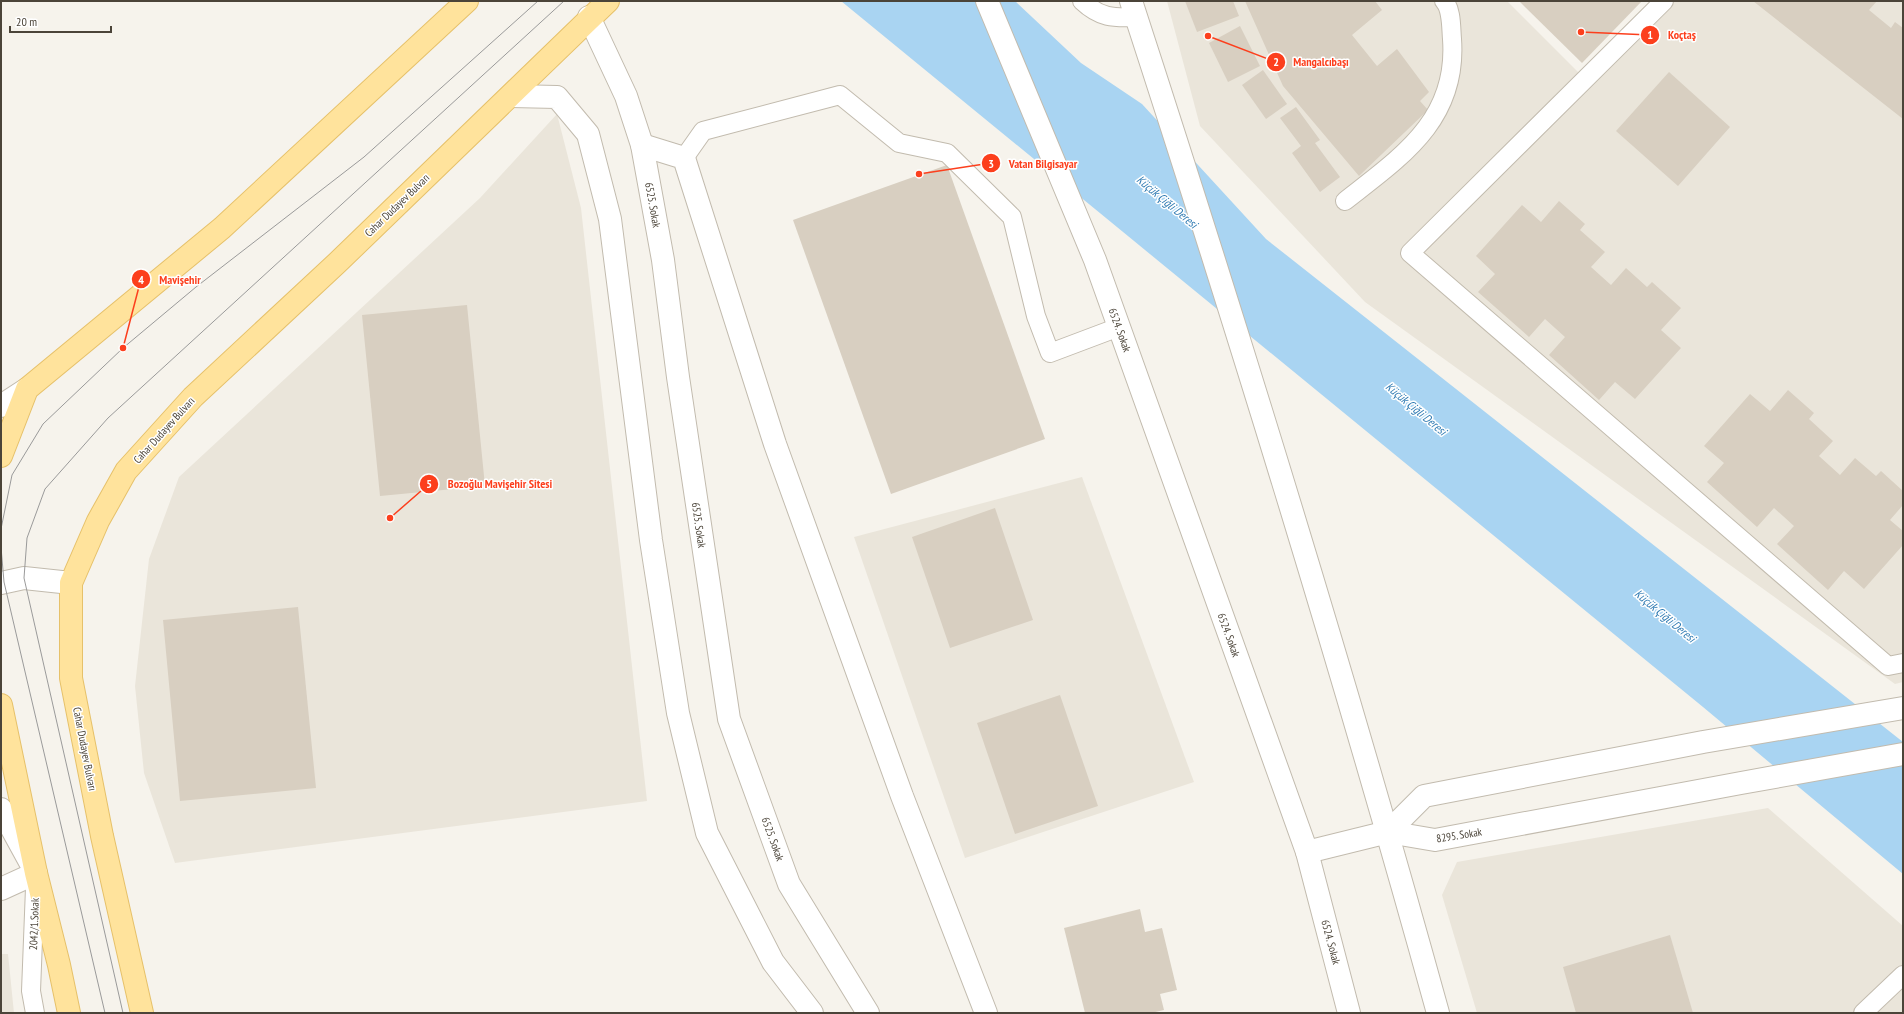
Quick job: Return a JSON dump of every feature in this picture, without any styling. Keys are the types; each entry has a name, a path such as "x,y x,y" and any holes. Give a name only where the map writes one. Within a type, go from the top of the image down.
{"main road":[{"path":"1,456 27,389 222,228 467,1"},
{"name":"Cahar Dudayev Bulvarı","path":"142,1013 102,836 71,678 71,583 98,521 126,471 193,397 338,263 608,1"},
{"path":"1,705 36,873 59,965 69,1013"}],"street":[{"name":"6524. Sokak","path":"987,1 1095,260 1307,852 1349,1013"},
{"path":"1133,9 1257,393 1388,832 1438,1013"},
{"name":"6525. Sokak","path":"590,17 626,96 642,145 664,260 678,377 729,719 789,884 868,1013"},
{"path":"511,96 557,97 588,134 610,219 651,540 678,713 707,833 773,962 812,1013"},
{"path":"642,145 684,158 778,451 902,796 986,1013"},
{"path":"1,406 27,389"},
{"path":"1,582 24,578 71,583"},
{"path":"1307,852 1388,832 1424,796 1703,742 1901,708"},
{"name":"8295. Sokak","path":"1388,832 1436,840 1741,782 1903,754"},
{"path":"1,809 36,873 1,889"}],"lane":[{"path":"1082,1 1093,11 1117,18 1133,9"},
{"path":"1345,201 1398,159 1415,143 1430,125 1440,106 1448,85 1452,64 1451,25 1447,4 1444,1"},
{"path":"1664,1 1410,253 1888,666 1903,663"},
{"path":"684,158 703,131 840,95 898,143 947,152 1012,217 1036,316 1050,353 1119,327"},
{"name":"2042/1.Sokak","path":"35,1013 31,991 36,873"},
{"path":"1863,1013 1903,975"}],"shaded area":[{"path":"1167,1 1507,1 1582,76 1657,1 1903,1 1903,682 1895,684 1365,302 1200,126"},
{"path":"557,114 581,208 647,801 175,863 144,773 135,686 149,559 179,477 480,198"},
{"path":"1082,477 1194,782 965,858 854,537"},
{"path":"1768,808 1903,926 1903,1013 1477,1013 1442,895 1457,862"},
{"path":"1,954 8,954 14,1013 1,1013"}],"water":[{"name":"Küçük Çiğli Deresi","path":"841,1 1015,1 1081,63 1142,104 1266,239 1903,742 1903,874 1703,707"}],"building":[{"path":"1185,1 1233,1 1239,16 1197,32"},
{"path":"1245,1 1375,1 1382,10 1352,35 1377,66 1397,49 1429,92 1420,101 1428,110 1359,176 1283,86"},
{"path":"1519,1 1642,1 1582,63"},
{"path":"1753,1 1877,1 1869,10 1891,28 1895,22 1903,28 1903,119"},
{"path":"1240,26 1260,66 1228,82 1209,43"},
{"path":"1263,70 1287,104 1266,119 1242,85"},
{"path":"1669,72 1730,127 1678,186 1616,131"},
{"path":"1296,107 1320,140 1315,143 1340,177 1320,192 1292,153 1301,146 1280,118"},
{"path":"947,165 1045,439 891,494 793,220"},
{"path":"1559,201 1585,224 1580,230 1605,252 1591,267 1611,285 1626,268 1647,287 1652,282 1681,308 1661,330 1681,348 1635,399 1615,382 1599,400 1549,355 1565,337 1545,319 1529,337 1478,292 1495,274 1476,256 1522,205 1541,222"},
{"path":"467,305 485,486 380,496 362,315"},
{"path":"1788,390 1814,413 1809,419 1833,441 1819,456 1840,475 1855,458 1876,476 1881,471 1903,491 1903,505 1890,520 1903,531 1903,545 1864,589 1844,571 1828,590 1777,544 1794,526 1774,508 1757,527 1707,482 1724,463 1704,446 1750,394 1770,411"},
{"path":"995,508 1033,620 950,648 912,537"},
{"path":"298,607 316,788 180,801 163,620"},
{"path":"1060,695 1098,806 1015,834 977,723"},
{"path":"1140,909 1145,932 1162,928 1177,990 1160,994 1164,1010 1151,1013 1085,1013 1064,928"},
{"path":"1670,935 1693,1013 1576,1013 1563,967"}],"tram line":[{"path":"1,529 12,475 43,424 123,348 196,287 364,157 538,1"},
{"path":"123,1013 24,578 27,538 45,489 108,418 564,1"},
{"path":"1,547 4,582 105,1013"}],"place":[{"name":"Koçtaş","path":"1581,32"},
{"name":"Mangalcıbaşı","path":"1208,36"},
{"name":"Vatan Bilgisayar","path":"919,174"},
{"name":"Mavişehir","path":"123,348"},
{"name":"Bozoğlu Mavişehir Sitesi","path":"390,518"}]}
